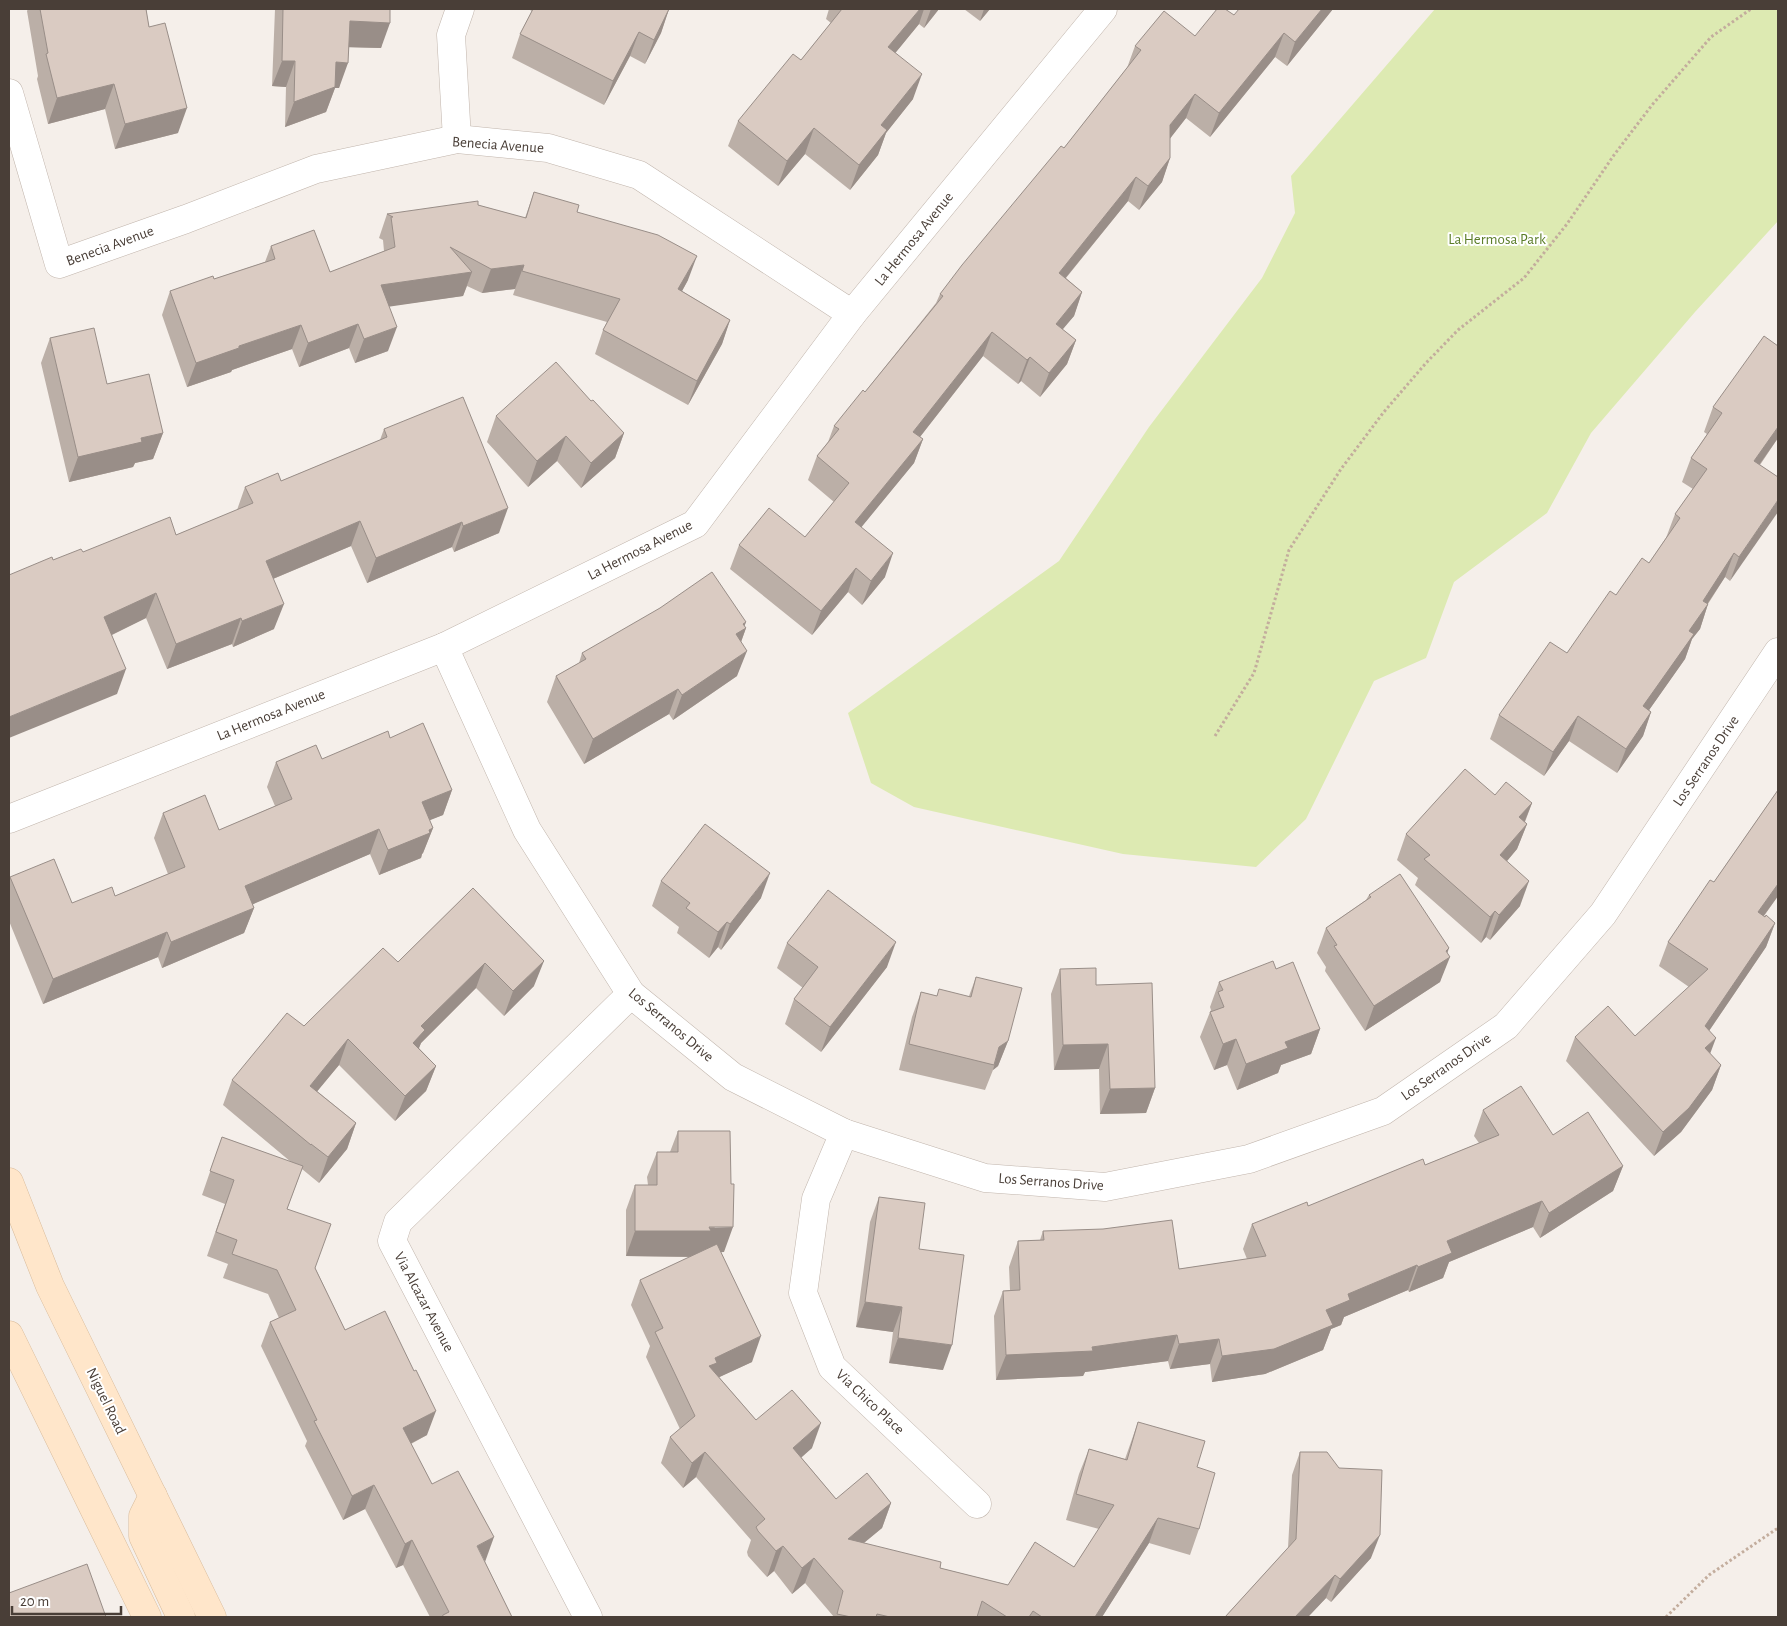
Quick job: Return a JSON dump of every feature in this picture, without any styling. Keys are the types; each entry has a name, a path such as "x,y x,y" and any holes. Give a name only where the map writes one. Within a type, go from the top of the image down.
{"main road":[{"name":"Niguel Road","path":"9,1182 50,1286 212,1617"},
{"path":"9,1335 147,1617"},
{"path":"152,1496 143,1516 143,1536 181,1617"}],"street":[{"path":"456,139 451,35 460,9"},
{"name":"La Hermosa Avenue","path":"9,818 444,647 695,524 852,314 1103,9"},
{"name":"Benecia Avenue","path":"9,93 59,264 186,219 316,169 456,139 548,148 639,175 852,314"},
{"name":"Los Serranos Drive","path":"444,647 527,830 631,994 733,1077 844,1133 985,1178 1105,1187 1249,1159 1383,1111 1506,1026 1603,914 1778,652"},
{"name":"Via Alcazar Avenue","path":"588,1617 392,1240 398,1222 631,994"},
{"name":"Via Chico Place","path":"844,1133 816,1199 803,1293 832,1367 977,1504"}],"path":[{"path":"1215,736 1254,672 1289,550 1341,469 1383,413 1426,363 1458,330 1524,278 1567,224 1614,155 1652,105 1711,37 1751,9"},
{"path":"1666,1617 1709,1575 1778,1528"}],"green space":[{"name":"La Hermosa Park","path":"1435,9 1778,9 1778,221 1695,312 1591,433 1547,513 1454,582 1426,658 1374,681 1306,819 1256,867 1123,854 914,807 871,783 848,713 1059,561 1149,427 1262,278 1295,213 1291,176"}],"building":[{"path":"40,9 146,9 149,27 165,23 187,108 125,124 114,84 57,98 46,54 48,53"},
{"path":"283,9 390,9 390,23 350,21 348,63 336,62 335,87 294,102 295,61 282,61"},
{"path":"533,9 669,9 654,40 639,32 613,81 520,34"},
{"path":"842,9 920,9 888,47 922,74 881,125 887,130 859,165 814,128 787,161 738,121 793,54 801,60"},
{"path":"1217,9 1225,9 1234,15 1239,9 1322,9 1295,42 1284,33 1219,113 1195,94 1170,125 1170,158 1148,186 1136,177 1059,273 1082,292 1056,324 1076,340 1049,373 1030,357 1027,360 992,332 913,432 923,439 855,522 893,553 871,581 856,568 821,611 739,545 769,508 805,537 849,483 817,456 839,429 834,426 863,390 865,392 943,296 940,294 962,265 1061,146 1064,148 1141,50 1135,46 1164,11 1195,36"},
{"path":"534,192 579,205 577,212 658,235 697,256 678,289 730,320 697,381 603,330 620,299 522,271 524,265 491,269 450,247 472,272 381,285 397,327 364,339 358,324 308,343 301,325 196,363 170,291 213,276 214,279 275,259 271,246 314,230 330,272 395,247 391,217 393,217 387,214 478,201 478,205 526,218"},
{"path":"94,328 107,384 149,374 163,433 141,438 142,442 78,457 50,338"},
{"path":"1764,336 1778,346 1778,427 1754,461 1778,477 1778,500 1739,557 1734,553 1703,601 1708,604 1689,631 1694,634 1643,706 1651,712 1626,749 1578,716 1553,752 1499,715 1550,642 1567,653 1610,591 1616,595 1642,558 1649,563 1680,518 1675,514 1707,469 1691,458 1722,413 1713,407"},
{"path":"556,362 591,401 593,400 624,433 591,463 566,436 537,461 496,416"},
{"path":"463,397 508,508 463,526 462,522 376,558 360,521 266,561 284,604 242,621 241,618 176,644 156,593 104,617 126,669 9,717 9,575 52,557 53,560 81,549 83,552 170,517 176,535 253,503 245,487 278,473 281,481 387,437 384,429"},
{"path":"712,572 746,622 743,624 746,628 736,634 747,651 682,695 678,689 593,739 556,676 586,659 582,653 660,608"},
{"path":"423,723 452,790 422,802 433,828 429,830 430,833 388,850 379,829 245,886 254,908 171,942 167,932 53,979 10,877 54,859 72,903 112,887 115,896 185,867 163,813 205,795 219,830 292,799 276,762 316,745 322,759 388,731 390,738"},
{"path":"1465,769 1495,795 1506,782 1532,803 1519,817 1527,824 1500,855 1529,881 1499,915 1495,911 1490,917 1424,859 1430,855 1406,834"},
{"path":"1778,790 1778,884 1758,912 1765,917 1766,915 1775,923 1705,1026 1716,1038 1705,1048 1721,1065 1689,1108 1663,1132 1575,1037 1608,1006 1635,1036 1708,969 1668,942 1710,880 1714,882"},
{"path":"705,824 770,873 730,924 727,922 718,932 686,908 690,903 661,881"},
{"path":"1400,874 1449,948 1446,951 1450,957 1374,1006 1334,946 1337,945 1326,928"},
{"path":"473,888 544,961 513,991 485,963 421,1026 425,1030 413,1043 436,1066 405,1096 348,1039 310,1086 356,1123 328,1157 232,1080 287,1013 304,1026 383,948 398,962"},
{"path":"828,890 896,942 830,1027 794,999 818,967 787,943"},
{"path":"1273,961 1276,969 1293,962 1320,1029 1285,1042 1288,1048 1246,1064 1236,1039 1223,1044 1210,1012 1224,1007 1218,992 1223,990 1219,982"},
{"path":"1096,968 1096,985 1152,983 1155,1088 1110,1089 1108,1044 1063,1045 1060,969"},
{"path":"976,977 1022,988 1008,1041 999,1047 994,1065 909,1044 921,992 937,996 939,989 971,997"},
{"path":"1521,1086 1553,1135 1588,1112 1623,1166 1549,1213 1542,1201 1447,1241 1452,1253 1418,1267 1417,1265 1348,1294 1350,1300 1326,1310 1333,1325 1274,1349 1222,1356 1219,1339 1179,1344 1177,1335 1092,1347 1093,1351 1006,1355 1003,1291 1020,1290 1018,1241 1044,1240 1043,1231 1103,1229 1172,1220 1179,1269 1266,1256 1252,1224 1307,1202 1308,1206 1423,1159 1425,1165 1499,1135 1483,1110"},
{"path":"678,1131 730,1131 731,1184 734,1184 733,1227 709,1227 711,1231 635,1231 635,1185 657,1185 657,1152 678,1152"},
{"path":"222,1137 303,1166 287,1209 331,1224 315,1268 345,1330 385,1311 436,1411 403,1428 432,1484 458,1471 494,1537 477,1546 512,1617 442,1617 449,1612 412,1540 405,1544 374,1485 352,1496 314,1421 317,1420 270,1322 296,1310 277,1270 232,1254 237,1240 216,1232 234,1180 210,1171"},
{"path":"879,1197 925,1203 919,1249 964,1255 952,1345 898,1338 902,1307 865,1302"},
{"path":"717,1244 761,1336 715,1358 717,1363 709,1366 756,1420 792,1390 821,1423 793,1448 836,1499 867,1473 891,1503 848,1539 941,1562 940,1568 1008,1585 1035,1542 1074,1567 1114,1505 1076,1494 1089,1449 1127,1460 1138,1422 1205,1441 1197,1467 1215,1473 1199,1529 1158,1518 1095,1617 1042,1617 1033,1611 1029,1617 1007,1617 982,1601 977,1617 890,1617 877,1614 876,1617 851,1617 837,1614 843,1591 814,1558 802,1568 783,1546 776,1551 756,1527 765,1519 705,1452 692,1463 670,1437 695,1416 655,1332 663,1328 640,1280"},
{"path":"1300,1452 1327,1452 1339,1468 1382,1470 1380,1535 1340,1579 1335,1575 1295,1617 1225,1617 1296,1539"},
{"path":"87,1564 106,1617 9,1617 9,1593"}]}
